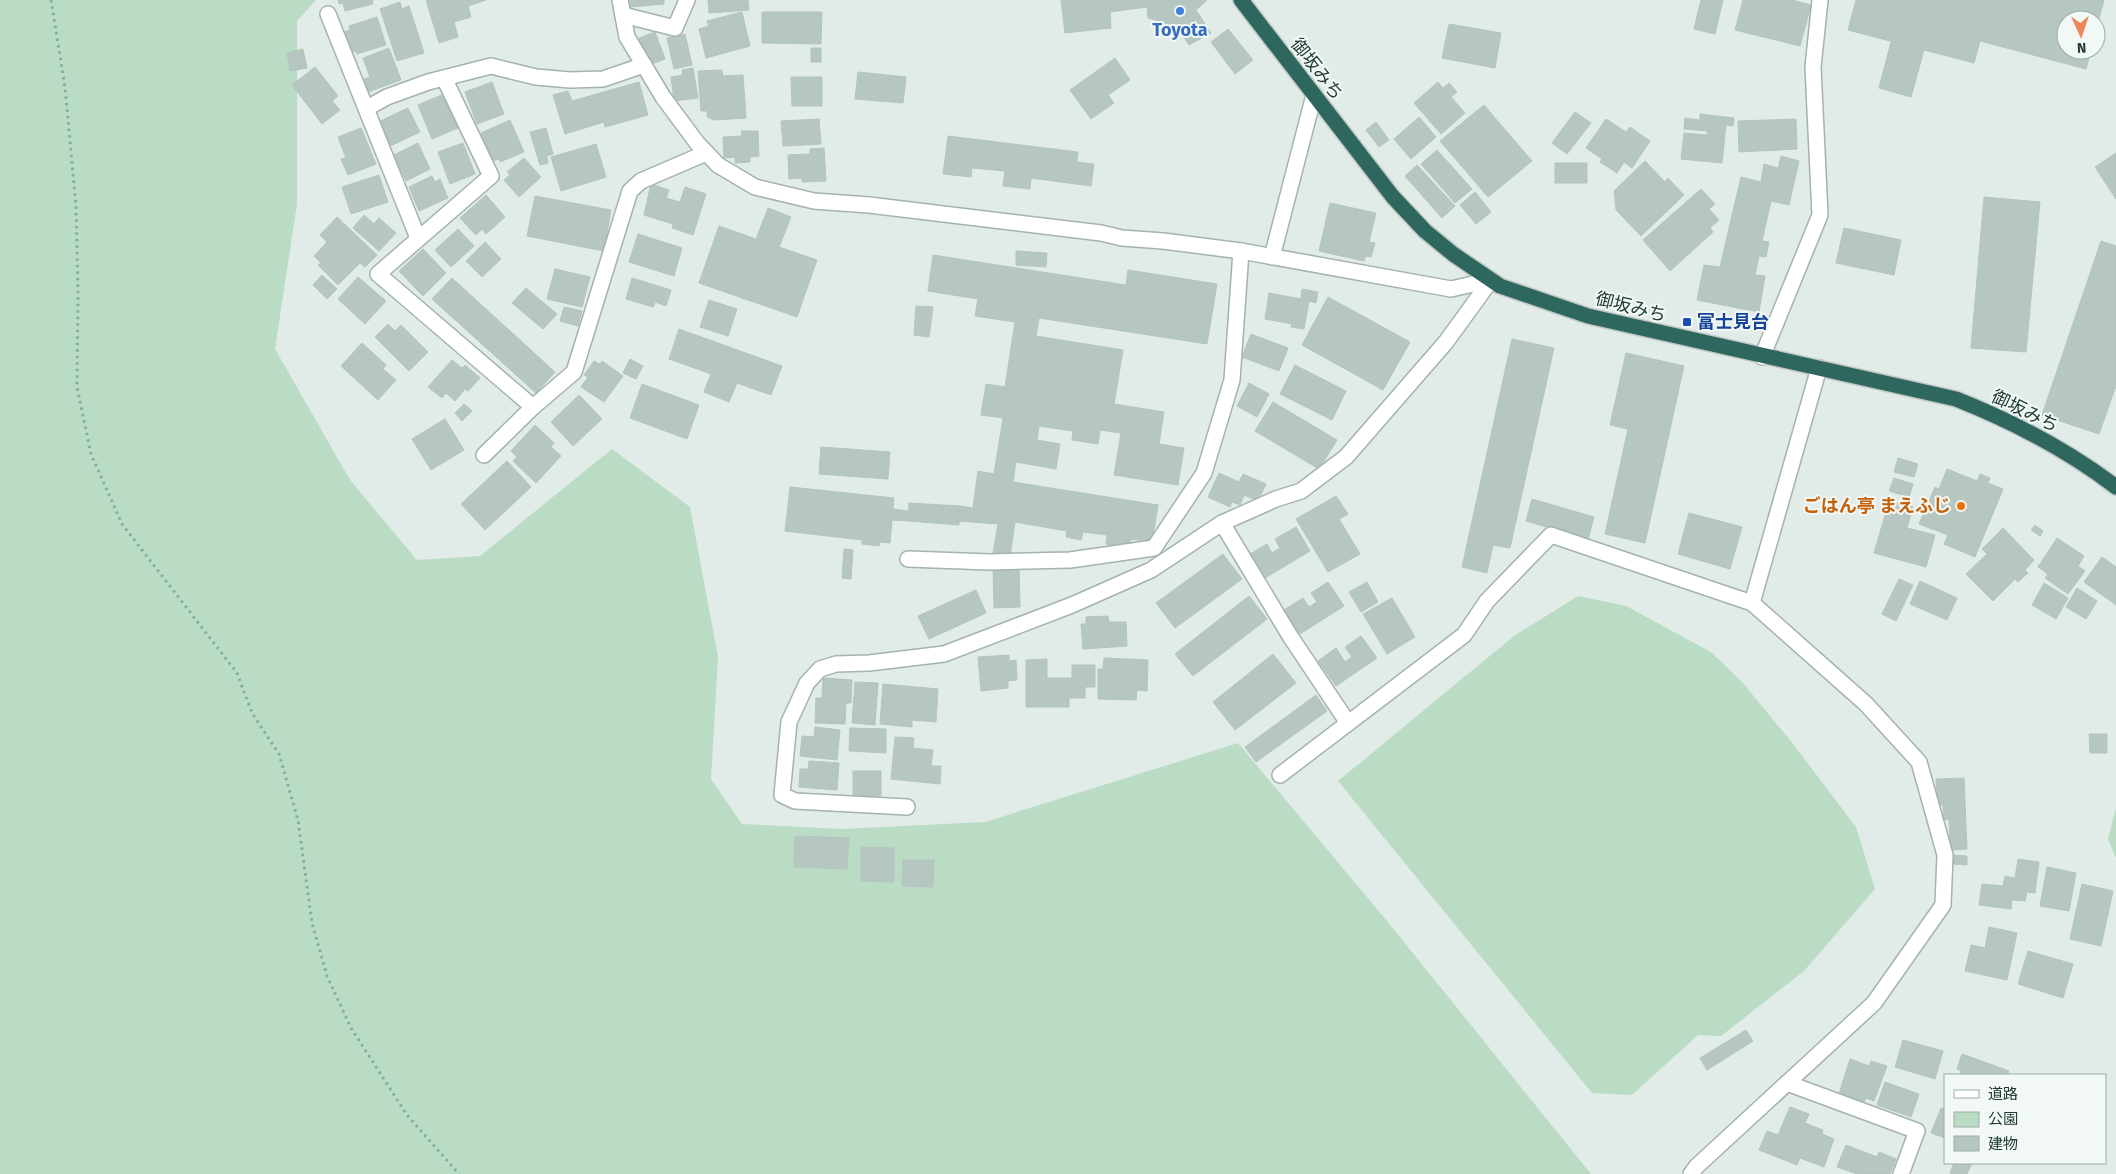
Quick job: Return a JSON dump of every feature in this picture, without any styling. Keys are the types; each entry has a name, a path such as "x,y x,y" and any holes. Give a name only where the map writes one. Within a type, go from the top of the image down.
{"highway":[{"name":"御坂みち","path":"1241,0 1393,197 1425,231 1500,286 1588,316 1762,357 1956,399 2007,419 2054,445 2116,487"}],"street":[{"path":"621,7 675,28 687,0"},
{"path":"1762,357 1820,215 1813,67 1820,0"},
{"path":"621,7 627,37 663,97 706,153 718,165 755,187 814,201 869,205 1101,233 1122,238 1163,240 1241,251 1451,289 1491,280"},
{"path":"328,14 418,238"},
{"path":"367,108 387,97 444,78 491,66 536,77 570,80 603,79 644,65"},
{"path":"444,78 491,176 378,274 533,407"},
{"path":"1272,257 1314,95"},
{"path":"484,455 533,407 574,372 630,191 641,182 706,153"},
{"path":"908,559 990,562 1070,560 1154,548 1204,473 1232,380 1241,251"},
{"path":"907,806 795,801 782,795 789,722 807,683 820,669 836,664 869,663 944,654 1072,605 1151,570 1222,523 1276,499 1300,491 1346,457 1446,342 1491,280"},
{"path":"1752,603 1818,368"},
{"path":"1222,523 1290,636 1348,723"},
{"path":"1280,774 1464,635 1487,602 1550,535 1752,603 1866,704 1919,762 1945,854 1943,905 1874,1003 1787,1083 1698,1171"},
{"path":"1787,1083 1916,1131 1901,1174"}],"path":[{"path":"52,0 65,87 76,206 78,293 77,387 91,454 122,524 237,673 252,713 279,754 298,820 312,923 327,976 351,1028 407,1115 459,1174"}],"green space":[{"path":"0,0 316,0 297,21 297,204 275,349 350,480 417,560 480,556 612,449 690,507 718,657 711,779 742,824 842,829 985,822 1238,743 1387,921 1591,1174 0,1174"},
{"path":"1578,596 1626,606 1711,652 1742,682 1790,740 1856,827 1875,889 1804,971 1721,1036 1698,1035 1632,1095 1592,1093 1338,781 1514,636"},
{"path":"2116,808 2116,858 2108,839"}],"building":[{"path":"338,0 372,0 373,4 345,11 343,3 339,4"},
{"path":"426,0 486,0 468,6 471,17 454,22 458,37 439,43"},
{"path":"629,0 664,0 664,4 630,7"},
{"path":"708,0 748,0 749,10 709,13"},
{"path":"1061,0 1207,0 1196,10 1211,33 1189,45 1175,23 1172,25 1148,18 1147,7 1110,12 1111,28 1065,33"},
{"path":"1701,0 1723,0 1715,34 1694,29"},
{"path":"1743,0 1792,0 1811,5 1800,46 1735,30"},
{"path":"1856,0 2104,0 2101,10 2056,10 2056,60 2088,60 2086,69 1980,41 1974,63 1848,30"},
{"path":"400,2 402,9 409,6 424,53 397,61 380,9"},
{"path":"742,12 750,46 706,58 699,29 709,26 707,21"},
{"path":"762,12 822,12 821,44 762,43"},
{"path":"377,17 386,45 357,54 356,51 350,53 344,32 350,30 349,26"},
{"path":"1449,24 1501,33 1495,68 1442,58"},
{"path":"1228,29 1253,60 1235,74 1211,42"},
{"path":"655,32 665,59 649,65 639,38"},
{"path":"685,34 692,65 674,69 667,38"},
{"path":"1891,42 1924,50 1911,97 1879,88"},
{"path":"389,48 401,80 365,93 360,81 370,77 363,58"},
{"path":"811,48 821,48 821,62 811,62"},
{"path":"303,49 307,68 290,71 287,53"},
{"path":"1115,58 1130,80 1108,95 1114,103 1091,119 1070,90"},
{"path":"315,67 338,96 332,101 340,110 322,124 292,85"},
{"path":"693,68 698,98 674,101 671,77 683,75 682,70"},
{"path":"722,70 723,76 743,75 746,118 714,120 707,117 707,111 701,111 698,71"},
{"path":"858,72 906,77 903,103 855,99"},
{"path":"791,77 822,77 822,106 792,106"},
{"path":"492,82 504,114 477,124 465,92"},
{"path":"639,82 648,115 605,127 604,122 565,134 553,95 568,91 572,101"},
{"path":"1438,82 1443,88 1449,83 1457,92 1451,97 1465,113 1441,134 1414,103"},
{"path":"444,94 458,128 432,139 418,105"},
{"path":"1484,105 1532,161 1488,197 1440,141"},
{"path":"408,108 420,132 388,147 376,123"},
{"path":"1575,112 1591,123 1567,154 1552,143"},
{"path":"1700,114 1734,118 1733,126 1726,125 1722,163 1681,159 1684,133 1707,135 1708,131 1684,129 1685,118 1700,120"},
{"path":"1419,117 1436,137 1411,159 1394,139"},
{"path":"819,119 821,144 783,146 781,121"},
{"path":"1606,119 1626,132 1630,127 1650,141 1632,168 1624,162 1617,173 1600,162 1602,159 1586,148"},
{"path":"1796,119 1797,149 1739,152 1738,121"},
{"path":"510,120 524,152 500,162 499,159 493,161 481,133"},
{"path":"1376,122 1389,140 1379,147 1366,130"},
{"path":"361,128 376,164 348,175 341,159 346,158 338,137"},
{"path":"546,128 553,154 547,156 548,163 540,165 530,132"},
{"path":"741,131 758,131 759,156 750,157 750,162 735,163 735,157 724,158 723,137 742,136"},
{"path":"948,136 1078,152 1077,162 1094,164 1091,186 1031,178 1030,189 1003,186 1005,171 972,168 971,177 943,174"},
{"path":"418,143 430,169 406,181 394,155"},
{"path":"463,143 475,174 450,184 438,152"},
{"path":"596,144 606,177 561,191 551,157"},
{"path":"824,148 826,181 802,182 802,178 789,179 788,155 810,154 810,149"},
{"path":"1437,150 1472,189 1455,203 1421,164"},
{"path":"2116,153 2116,199 2095,167"},
{"path":"1781,156 1799,161 1789,205 1771,201 1762,241 1769,242 1766,257 1759,256 1755,275 1765,276 1759,312 1697,300 1704,265 1720,267 1741,177 1761,182 1764,164 1778,168"},
{"path":"524,158 541,177 519,197 504,180 510,175 507,172"},
{"path":"1645,161 1665,182 1668,178 1684,195 1641,236 1616,210 1614,191"},
{"path":"1555,163 1587,163 1587,183 1555,183"},
{"path":"1417,165 1455,206 1442,218 1405,176"},
{"path":"379,175 388,202 351,214 342,187"},
{"path":"432,176 435,182 440,179 448,198 419,211 409,187"},
{"path":"651,184 669,190 666,198 680,202 685,187 706,194 693,235 672,228 673,224 644,215"},
{"path":"1701,189 1715,204 1709,209 1719,220 1710,228 1713,232 1670,271 1643,240"},
{"path":"1475,192 1491,212 1476,224 1460,205"},
{"path":"486,195 505,217 486,234 482,229 476,235 460,218"},
{"path":"535,196 611,210 604,251 527,236"},
{"path":"1984,197 2040,202 2026,352 1971,348"},
{"path":"1330,203 1376,213 1369,242 1375,243 1371,257 1366,256 1364,261 1319,251"},
{"path":"768,208 791,217 779,247 817,260 797,317 699,283 719,226 756,239"},
{"path":"364,215 374,224 379,218 396,233 379,251 353,228"},
{"path":"337,217 377,255 365,267 360,263 338,285 318,265 321,263 314,256 327,242 320,235"},
{"path":"1844,228 1901,240 1894,275 1836,263"},
{"path":"458,229 474,246 451,267 435,250"},
{"path":"638,234 682,248 674,276 629,262"},
{"path":"2101,241 2116,246 2116,386 2099,434 2042,415"},
{"path":"485,242 501,259 482,277 466,261"},
{"path":"423,249 446,273 423,296 399,271"},
{"path":"1016,251 1047,253 1046,267 1016,265"},
{"path":"933,255 1126,285 1128,270 1217,284 1207,344 1039,318 1036,336 1123,350 1114,404 1164,412 1159,444 1184,448 1178,485 1114,475 1121,433 1100,430 1098,444 1072,440 1073,431 1039,426 1037,440 1060,444 1056,469 1016,462 1013,482 1158,505 1152,542 1131,539 1130,547 1106,544 1107,535 1083,532 1081,540 1066,537 1067,531 1015,522 1010,557 993,554 998,524 971,522 978,471 994,474 1003,418 981,415 986,384 1005,387 1015,322 975,316 978,299 928,291"},
{"path":"555,269 590,277 582,307 547,299"},
{"path":"322,275 337,289 327,299 313,285"},
{"path":"358,277 386,301 365,324 338,299"},
{"path":"452,278 555,372 536,393 432,299"},
{"path":"632,278 671,290 666,306 655,302 653,307 626,299"},
{"path":"526,288 557,314 543,329 512,303"},
{"path":"1302,289 1318,292 1316,303 1309,301 1304,329 1291,327 1292,324 1265,319 1269,293 1301,299"},
{"path":"1328,297 1410,342 1383,390 1302,345"},
{"path":"709,300 737,309 728,336 700,327"},
{"path":"916,306 933,307 929,337 914,335"},
{"path":"564,307 582,311 578,326 560,321"},
{"path":"388,324 395,331 401,325 428,352 409,371 375,337"},
{"path":"679,329 782,366 771,395 737,383 729,402 704,392 711,374 669,359"},
{"path":"1251,334 1288,348 1279,371 1242,357"},
{"path":"1512,339 1554,348 1510,548 1493,545 1487,573 1462,567"},
{"path":"362,343 386,365 383,369 396,380 378,400 341,366"},
{"path":"1626,353 1684,366 1645,543 1605,534 1628,429 1610,425"},
{"path":"630,359 643,366 636,379 623,373"},
{"path":"452,360 462,368 465,365 480,378 468,391 465,389 455,401 446,393 442,398 428,387"},
{"path":"594,361 600,364 602,361 623,376 604,402 581,387 588,377 584,375"},
{"path":"1295,365 1346,391 1332,420 1280,394"},
{"path":"1249,383 1269,394 1257,417 1237,406"},
{"path":"642,384 699,405 687,439 630,418"},
{"path":"579,395 602,419 573,446 551,422"},
{"path":"1273,402 1337,440 1319,469 1255,431"},
{"path":"464,404 472,411 462,421 455,413"},
{"path":"445,419 464,450 431,470 412,439"},
{"path":"535,425 554,443 551,447 561,456 536,483 513,461 517,457 511,451"},
{"path":"821,447 890,452 888,479 819,474"},
{"path":"1898,458 1918,464 1914,477 1894,472"},
{"path":"507,461 531,487 485,530 461,504"},
{"name":"ごはん亭 まえふじ","path":"1947,469 1977,481 1980,474 1990,478 1988,483 2003,489 1975,557 1944,544 1948,535 1919,524 1935,487 1939,489"},
{"path":"1219,473 1239,482 1243,474 1266,484 1258,501 1244,495 1240,505 1232,502 1230,507 1208,497"},
{"path":"1894,478 1913,484 1909,497 1889,491"},
{"path":"790,487 894,498 893,509 909,511 908,521 892,520 890,543 880,542 879,546 862,544 862,540 785,531"},
{"path":"1336,496 1348,514 1339,519 1360,554 1328,572 1296,519"},
{"path":"1532,499 1594,517 1588,539 1526,521"},
{"path":"1893,502 1913,507 1907,528 1935,535 1926,567 1874,553 1888,505 1892,506"},
{"path":"909,503 960,506 959,525 908,521"},
{"path":"960,506 972,508 971,522 958,521"},
{"path":"1689,513 1742,527 1730,569 1678,554"},
{"path":"2035,525 2043,531 2040,536 2031,530"},
{"path":"1296,527 1310,551 1265,578 1250,554 1267,544 1272,553 1280,548 1275,539"},
{"path":"2003,528 2034,560 2025,570 2028,573 2018,582 2015,579 1993,601 1966,574 1987,554 1982,549"},
{"path":"2057,538 2084,556 2078,566 2085,571 2068,594 2045,578 2048,574 2038,567"},
{"path":"844,549 853,550 851,579 842,578"},
{"path":"1223,554 1242,579 1175,628 1156,603"},
{"path":"2102,557 2116,567 2116,605 2084,582"},
{"path":"1019,567 1020,607 994,608 993,568"},
{"path":"1899,579 1913,585 1896,621 1882,614"},
{"path":"1920,581 1957,598 1947,620 1910,604"},
{"path":"1328,582 1344,606 1300,634 1284,610 1303,598 1309,607 1317,602 1311,593"},
{"path":"1367,582 1378,602 1361,612 1349,592"},
{"path":"2044,583 2068,598 2056,619 2032,605"},
{"path":"2077,588 2097,601 2086,619 2066,607"},
{"path":"976,590 986,613 929,639 918,616"},
{"path":"1249,596 1267,619 1193,676 1175,654"},
{"path":"1392,598 1415,637 1387,654 1363,614"},
{"path":"1108,616 1109,622 1126,622 1127,646 1083,649 1081,624 1086,624 1086,617"},
{"path":"1361,636 1377,658 1336,686 1318,661 1336,648 1345,662 1352,657 1345,647"},
{"path":"1273,654 1296,683 1235,730 1213,702"},
{"path":"1009,655 1009,661 1016,660 1017,680 1008,681 1008,688 981,691 978,657"},
{"path":"1104,658 1148,660 1147,691 1137,690 1136,700 1098,699 1098,669 1103,669"},
{"path":"1047,659 1047,678 1072,678 1072,665 1095,665 1095,687 1085,687 1085,698 1069,698 1069,707 1026,707 1026,660"},
{"path":"823,678 852,680 851,703 846,703 845,724 815,723 816,698 822,698"},
{"path":"855,682 878,683 875,725 852,723"},
{"path":"883,684 938,689 936,722 912,720 912,727 880,724"},
{"path":"1316,695 1327,711 1256,762 1245,747"},
{"path":"815,727 840,730 837,760 800,756 802,736 814,737"},
{"path":"850,728 886,729 886,753 849,751"},
{"path":"2089,734 2107,734 2107,753 2090,753"},
{"path":"895,737 914,738 913,748 933,750 931,766 941,766 940,784 891,779"},
{"path":"809,761 839,763 837,790 799,787 800,769 808,769"},
{"path":"853,771 881,771 881,796 853,796"},
{"path":"1964,778 1967,849 1950,850 1949,819 1944,820 1943,805 1937,805 1936,779"},
{"path":"795,836 849,838 847,869 794,867"},
{"path":"861,847 894,848 894,882 861,881"},
{"path":"1951,855 1967,856 1967,865 1951,864"},
{"path":"2018,859 2039,862 2035,893 2027,892 2025,901 2012,900 2011,909 1979,905 1982,884 2003,886 2005,876 2015,878"},
{"path":"903,860 934,860 933,887 902,886"},
{"path":"2047,867 2076,873 2069,911 2040,906"},
{"path":"2082,884 2113,891 2101,946 2070,939"},
{"path":"1989,927 2017,933 2007,980 1965,971 1971,945 1985,948"},
{"path":"2028,951 2073,964 2063,998 2018,984"},
{"path":"1746,1030 1753,1041 1707,1070 1700,1058"},
{"path":"1903,1040 1943,1051 1935,1079 1895,1067"},
{"path":"1962,1054 2009,1071 2008,1074 1960,1074 1961,1071 1957,1069"},
{"path":"1850,1059 1869,1066 1871,1061 1887,1066 1874,1101 1866,1098 1864,1102 1839,1094"},
{"path":"1885,1082 1919,1094 1911,1117 1877,1105"},
{"path":"1790,1107 1809,1114 1805,1123 1823,1130 1822,1134 1834,1139 1824,1167 1800,1158 1797,1165 1759,1150 1767,1131 1778,1135"},
{"path":"1941,1108 1944,1109 1944,1138 1931,1133"},
{"path":"1846,1145 1877,1157 1879,1152 1896,1159 1890,1174 1857,1174 1837,1167"},
{"path":"1954,1164 1972,1164 1967,1174 1950,1173"}],"place":[{"name":"Toyota","path":"1180,11"},
{"name":"富士見台","path":"1687,322"},
{"name":"ごはん亭 まえふじ","path":"1961,506"}]}
